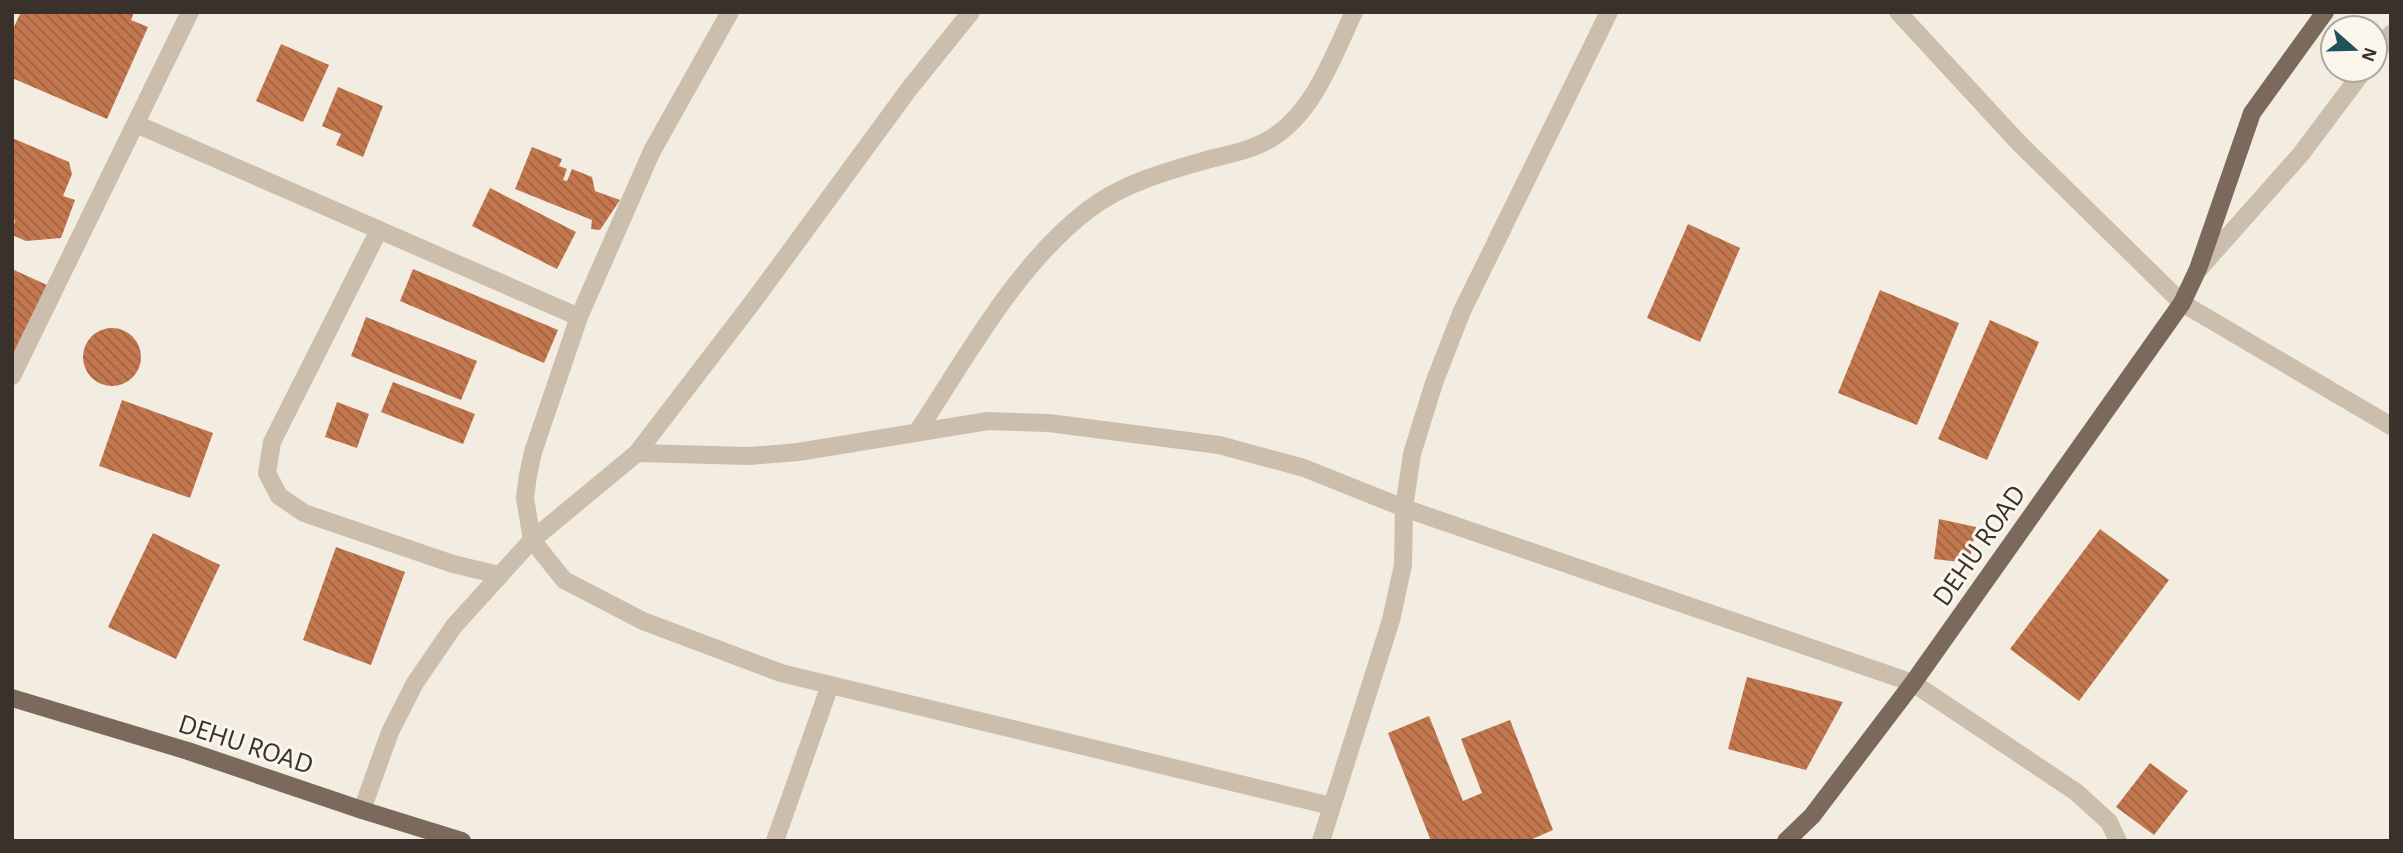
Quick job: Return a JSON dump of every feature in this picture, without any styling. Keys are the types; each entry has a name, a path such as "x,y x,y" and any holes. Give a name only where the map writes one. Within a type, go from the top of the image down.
{"main road":[{"name":"DEHU ROAD","path":"1786,841 1812,816 1913,683 2182,303 2199,269 2252,113 2325,12"},
{"name":"DEHU ROAD","path":"12,698 188,751 462,841"}],"street":[{"path":"12,376 190,12"},
{"path":"730,12 652,151 579,317 533,452 528,475 525,498 532,540 564,580 643,621 780,673 1331,806"},
{"path":"362,810 390,732 415,683 454,626 532,540 637,453 755,299 909,89 971,12"},
{"path":"917,432 1013,288 1043,250 1087,211 1117,190 1160,174 1237,153 1271,139 1297,116 1322,79 1354,12"},
{"path":"1321,841 1391,620 1403,565 1404,508 1412,454 1434,383 1462,311 1609,12"},
{"path":"1898,12 2018,142 2182,303 2391,426"},
{"path":"2199,269 2301,154 2354,84"},
{"path":"136,124 579,317"},
{"path":"379,230 272,442 267,473 279,496 304,513 453,564 499,575"},
{"path":"637,453 749,456 798,452 988,421 1049,423 1219,445 1304,468 1404,508 1913,683 2076,792 2109,822 2118,841"},
{"path":"775,841 830,685"}],"building":[{"path":"21,12 134,12 131,20 148,27 107,119 12,78 12,31"},
{"path":"281,44 329,65 303,122 256,101"},
{"path":"338,87 383,106 363,157 336,145 341,134 322,126"},
{"path":"12,138 69,162 72,174 63,196 75,200 61,238 26,241 12,235 15,220 12,219"},
{"path":"532,147 562,159 559,166 567,169 563,180 567,181 572,169 592,177 595,191 620,200 600,230 591,229 592,220 515,189"},
{"path":"490,188 576,232 557,269 472,226"},
{"path":"1688,224 1740,248 1700,342 1647,318"},
{"path":"12,269 47,285 12,360"},
{"path":"413,269 558,330 544,363 400,301"},
{"path":"1880,290 1959,323 1917,425 1838,393"},
{"path":"366,317 477,361 461,400 351,356"},
{"path":"1990,320 2039,342 1987,460 1938,439"},
{"path":"112,328 123,330 136,341 141,357 139,368 128,381 112,386 101,384 88,373 83,357 85,346 96,333"},
{"path":"393,382 475,414 463,444 381,412"},
{"path":"122,400 213,433 190,498 99,466"},
{"path":"337,402 369,414 357,448 325,437"},
{"path":"1939,519 1976,527 1969,563 1934,559"},
{"path":"2100,529 2169,580 2079,701 2010,649"},
{"path":"153,533 220,565 176,659 108,627"},
{"path":"336,547 405,572 371,665 303,640"},
{"path":"1747,677 1843,702 1806,770 1728,749"},
{"path":"1429,716 1463,801 1482,793 1461,739 1510,720 1553,830 1528,841 1431,841 1388,733"},
{"path":"2150,763 2188,791 2154,835 2116,807"}]}
